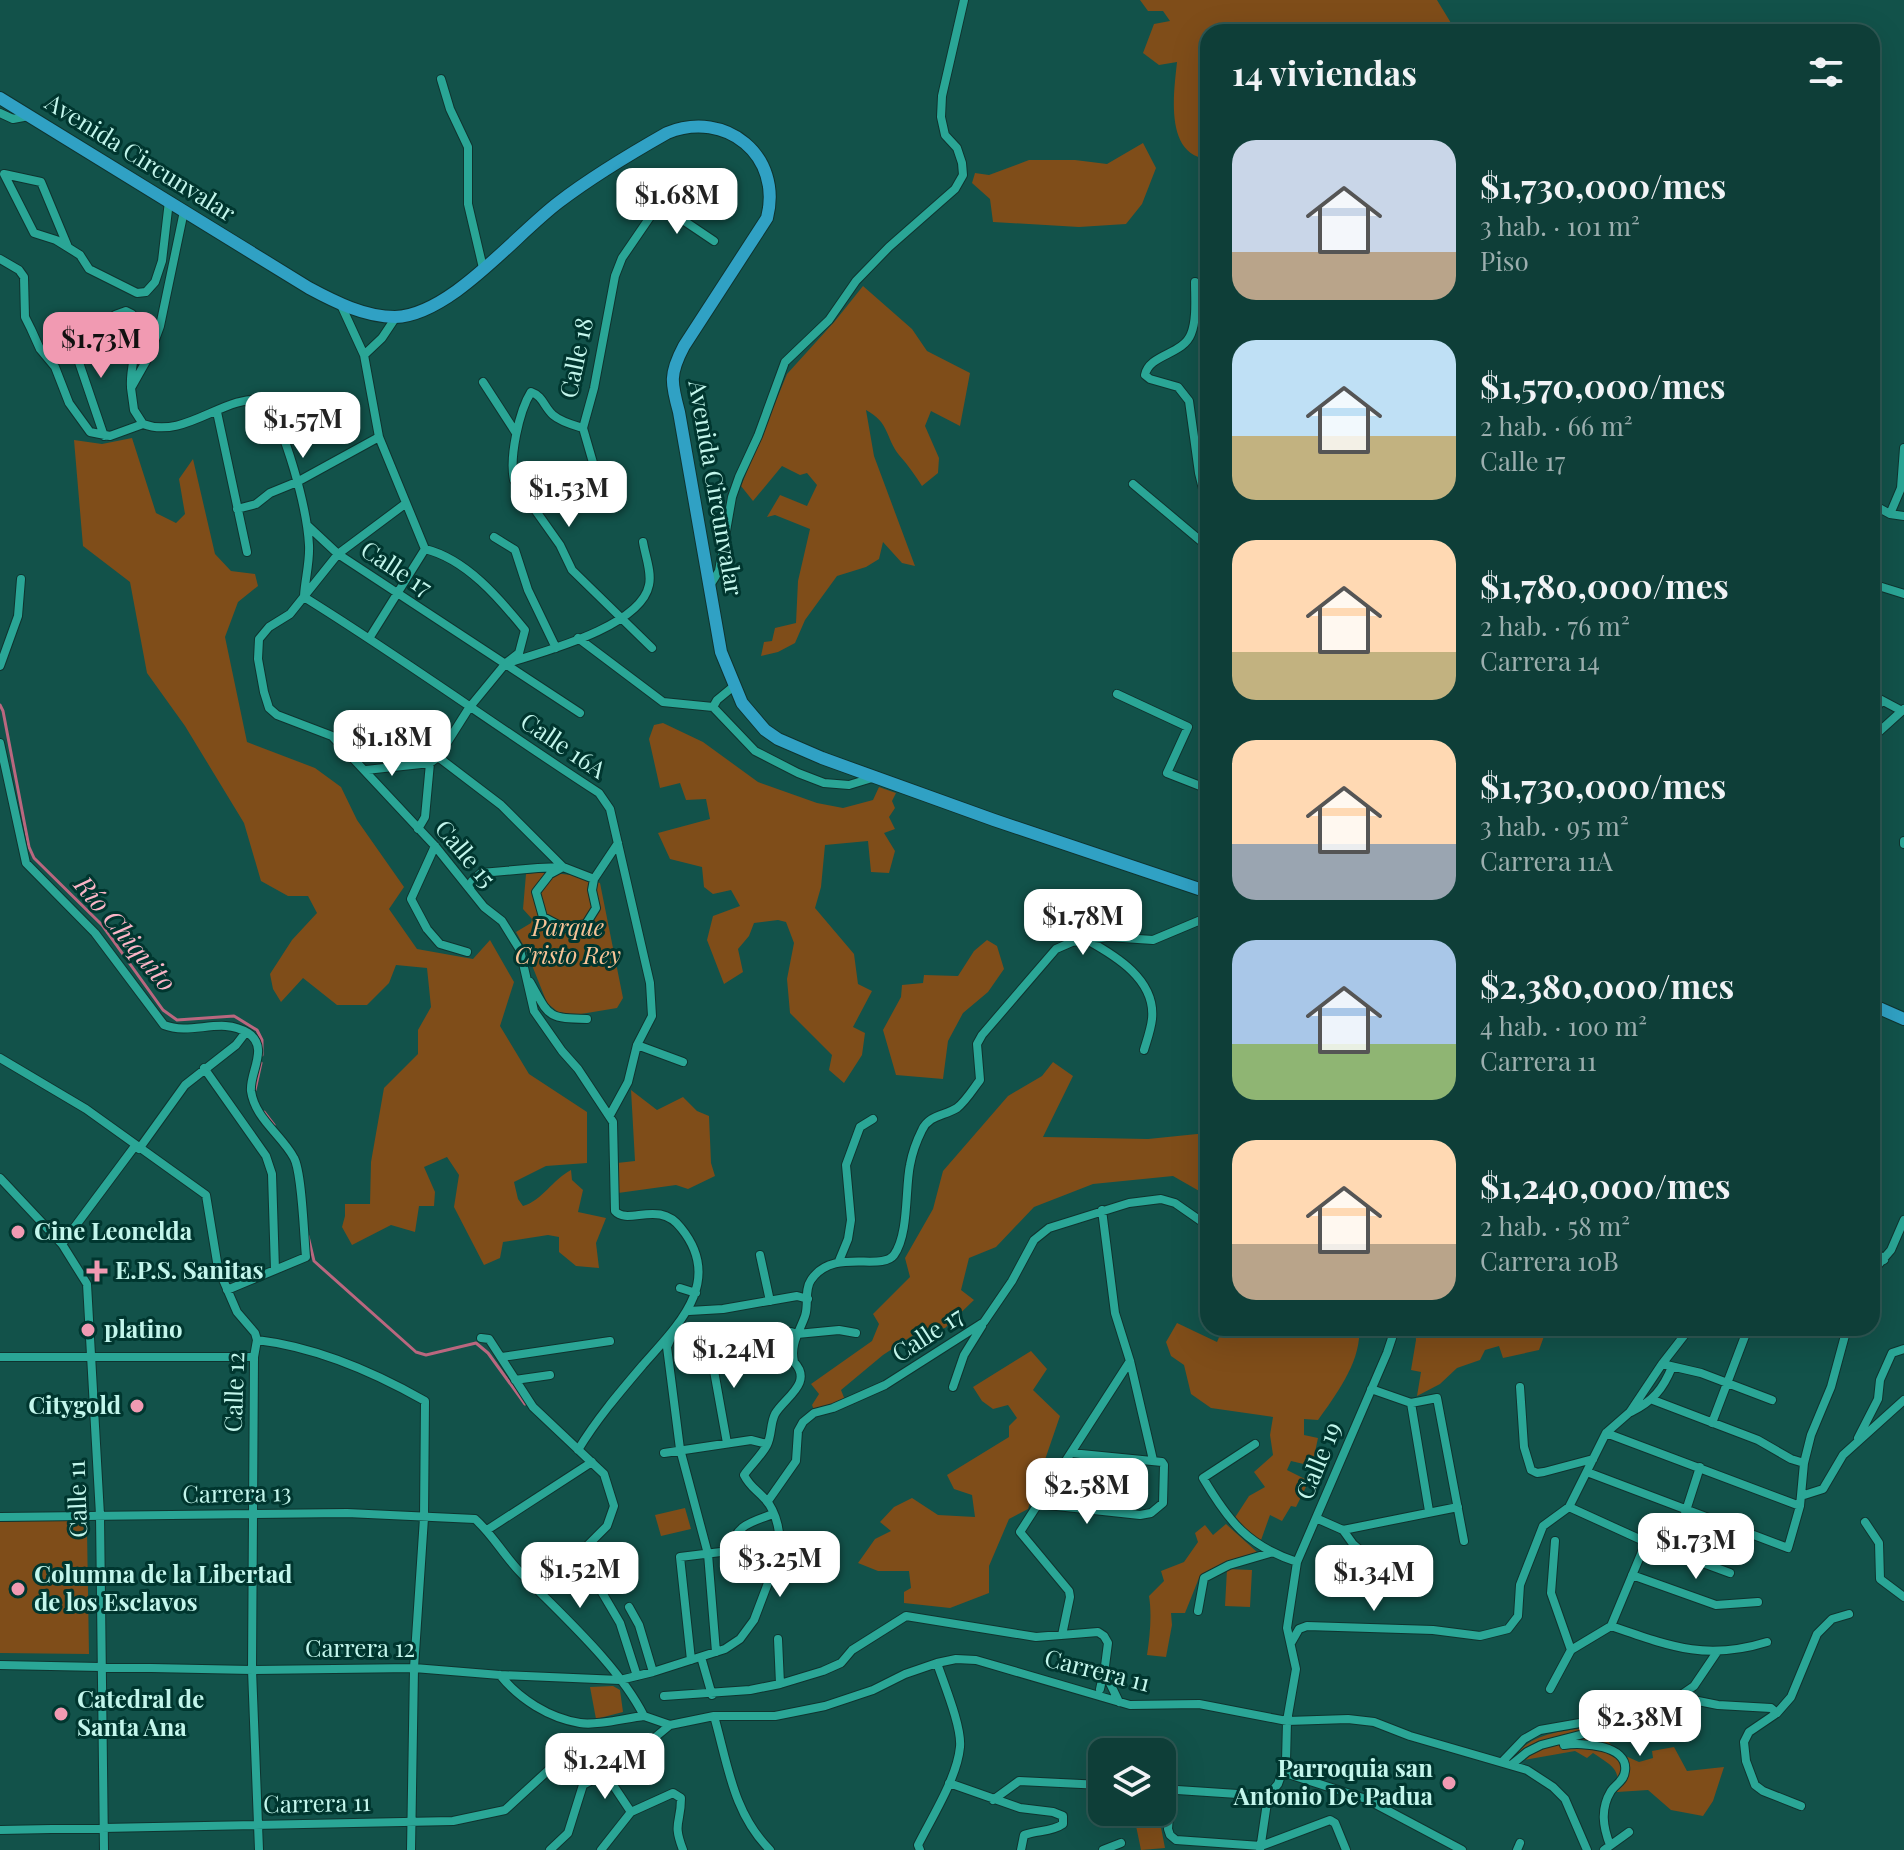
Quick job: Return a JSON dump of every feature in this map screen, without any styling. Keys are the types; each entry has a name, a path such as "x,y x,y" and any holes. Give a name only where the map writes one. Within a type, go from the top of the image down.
{"main road":[{"name":"Avenida Circunvalar","path":"0,98 309,288 341,305 396,317 429,308 450,296 559,202 667,133 681,128 713,126 740,139 762,163 769,183 771,195 767,218 684,346 674,365 671,384 679,412 721,652 734,686 753,719 778,739 822,758 1200,889"},
{"path":"1880,1008 1904,1019"}],"street":[{"path":"709,587 719,571 732,497 785,362 829,320 856,281 889,247 955,189 963,175 960,156 945,135 941,117 942,96 964,0"},
{"path":"441,79 450,109 468,147 468,204 483,268"},
{"path":"0,113 13,119 29,116"},
{"path":"68,247 41,182 4,174 34,233 68,247 80,255 89,269 137,293 146,292 155,282 162,261 169,201"},
{"name":"Calle 18","path":"652,648 572,570 560,545 514,480 511,468 516,433 531,392 539,396 551,414 583,428 594,388 615,276 622,258 676,179"},
{"path":"659,204 714,241"},
{"path":"131,388 149,356 160,326 184,211"},
{"path":"0,259 19,270 24,277 25,317 40,349 55,367 69,403 90,432 104,436 143,424 168,428 256,399 264,400 280,432 307,525 309,548 304,597"},
{"path":"1195,282 1192,333 1183,346 1146,369 1145,375 1178,387 1189,401 1200,477"},
{"path":"341,305 364,355 379,437 425,549"},
{"path":"115,315 126,311 132,314 137,325 136,350 130,370 131,388 134,410 143,424"},
{"path":"364,355 382,338 396,317"},
{"path":"69,333 104,436"},
{"path":"483,382 516,433"},
{"path":"217,412 247,552"},
{"path":"583,428 598,480"},
{"path":"237,509 256,504 270,493 297,482 379,437"},
{"path":"1890,514 1901,488 1904,448"},
{"path":"1133,484 1200,540"},
{"path":"304,597 338,554 405,504"},
{"path":"1880,508 1904,516"},
{"name":"Calle 17","path":"307,525 338,554 580,713"},
{"path":"494,537 515,550 528,590 556,648"},
{"path":"506,663 556,648 621,619 641,601 649,588 650,577 643,542"},
{"path":"370,637 425,549"},
{"path":"418,829 425,817 434,760 469,708 506,663 519,653 525,630 495,593 441,553 425,549"},
{"path":"0,666 18,616 21,579"},
{"path":"1880,586 1904,594"},
{"name":"Calle 16A","path":"304,597 370,637 469,708 599,793 610,809 650,983 652,1016 637,1045 628,1082 610,1115"},
{"name":"Calle 15","path":"304,597 290,614 269,627 259,639 258,659 269,708 277,715 332,736 366,770 435,846 484,907 502,921 520,950 528,978"},
{"path":"578,638 663,702 713,707 755,751 798,773 824,783 849,785 877,776"},
{"path":"713,707 734,686"},
{"path":"1117,694 1188,727 1167,773 1200,786"},
{"path":"1880,731 1903,710 1881,701"},
{"path":"0,743 22,854 32,871 95,933 164,1025 176,1030 227,1025 252,1036 258,1051 251,1083 258,1111 296,1160 306,1257 227,1290"},
{"path":"366,770 434,760 501,805 563,867 594,879"},
{"path":"563,867 550,874 536,892 543,917 564,928 586,924 596,908 592,890 594,879 618,843"},
{"path":"435,846 411,899 427,929 440,944 467,952"},
{"path":"470,889 472,881 481,873 563,867"},
{"path":"675,1330 667,1347 680,1449 708,1554 716,1652 740,1639 757,1612 781,1543 779,1527 768,1501 750,1486 744,1475 767,1444 772,1420 779,1407 797,1389 801,1377 792,1353 806,1312 807,1288 811,1280 839,1261 890,1259 896,1252 908,1198 910,1163 919,1136 930,1120 954,1110 962,1103 980,1080 977,1044 982,1035 1056,949 1087,940 1126,937 1153,940 1200,920"},
{"path":"1087,940 1117,957 1138,977 1148,994 1152,1021 1144,1050"},
{"path":"528,978 548,1013 555,1018 587,1019"},
{"path":"528,978 534,1011 613,1122 615,1211 619,1216 627,1217 641,1213 668,1216 681,1226 693,1247 699,1271 696,1293 689,1311 596,1422 578,1450"},
{"path":"62,1244 185,1085 236,1045 246,1032"},
{"path":"637,1045 683,1062"},
{"name":"Calle 12","path":"0,1058 86,1109 206,1195 218,1268 237,1312 255,1333 252,1670 259,1850"},
{"path":"204,1068 266,1156 272,1174 275,1270"},
{"path":"839,1261 848,1239 851,1220 846,1165 860,1127 873,1119"},
{"name":"Calle 11","path":"0,1178 62,1244 87,1284 100,1515 104,1850"},
{"name":"Calle 17","path":"768,1501 796,1461 798,1431 803,1422 814,1413 885,1385 984,1322 1012,1281 1034,1240 1049,1228 1129,1203 1161,1199 1175,1203 1200,1220"},
{"path":"1102,1210 1115,1313 1130,1361 1153,1460"},
{"path":"1880,1264 1904,1220"},
{"path":"760,1255 770,1301"},
{"path":"1880,1256 1884,1260"},
{"path":"680,1288 696,1293"},
{"path":"689,1311 723,1309 797,1296 808,1299"},
{"path":"953,1387 964,1355 984,1322"},
{"path":"675,1330 709,1343 791,1332 839,1330 856,1333"},
{"name":"Calle 19","path":"1268,1796 1278,1784 1286,1761 1287,1721 1296,1669 1287,1616 1297,1562 1318,1519 1393,1336"},
{"path":"1630,1412 1681,1336"},
{"path":"1712,1423 1745,1336"},
{"path":"1587,1472 1788,1548 1800,1501 1804,1463 1818,1414 1831,1387 1845,1336"},
{"path":"481,1338 489,1339 533,1407 604,1474 614,1506 607,1526 583,1550 581,1566 600,1589 620,1623 637,1676"},
{"path":"257,1340 288,1344 326,1356 385,1380 425,1401 424,1518 414,1668 411,1850"},
{"path":"502,1357 610,1341"},
{"path":"709,1343 727,1443"},
{"path":"1856,1442 1878,1399 1880,1380 1892,1353 1904,1349"},
{"path":"0,1357 254,1357"},
{"path":"1062,1635 1069,1591 1020,1532 1130,1361"},
{"path":"1662,1364 1691,1370 1772,1400"},
{"path":"1291,1643 1299,1629 1307,1626 1433,1630 1480,1636 1508,1629 1518,1616 1520,1585 1543,1526 1569,1507 1606,1433 1630,1412 1653,1400 1672,1367"},
{"path":"515,1380 550,1375"},
{"path":"1520,1387 1524,1447 1531,1470 1544,1472 1593,1459"},
{"path":"1371,1389 1411,1403 1437,1398 1464,1541"},
{"path":"1653,1400 1758,1440 1804,1463"},
{"path":"1606,1433 1800,1501 1823,1489 1843,1455 1904,1400"},
{"path":"1411,1403 1429,1511"},
{"path":"664,1453 751,1440 767,1444"},
{"path":"1255,1444 1203,1478 1221,1508 1253,1542 1270,1553 1297,1562"},
{"path":"1038,1504 1140,1515 1151,1513 1163,1503 1162,1462 1071,1453"},
{"path":"592,1462 487,1530 515,1567 620,1680 644,1716"},
{"path":"1673,1551 1700,1467"},
{"path":"1343,1530 1458,1507"},
{"path":"1569,1507 1646,1542 1730,1573"},
{"name":"Carrera 13","path":"0,1517 347,1513 475,1519 487,1530"},
{"path":"712,1695 696,1658 680,1557 729,1551 745,1523 773,1514"},
{"path":"1318,1519 1343,1530 1368,1557"},
{"path":"1865,1522 1879,1543 1880,1579 1904,1597"},
{"path":"1555,1541 1551,1593 1571,1650"},
{"path":"1550,1689 1571,1650 1611,1626 1646,1542"},
{"path":"1198,1611 1204,1578 1229,1565 1270,1553"},
{"path":"1632,1575 1716,1605 1758,1602"},
{"path":"629,1607 639,1625 653,1672"},
{"path":"1801,1806 1755,1785 1746,1761 1744,1742 1749,1732 1777,1713 1791,1697 1817,1634 1832,1619 1849,1614"},
{"path":"664,1696 712,1695 780,1684 841,1663 852,1650 906,1616 1036,1637 1098,1632 1108,1643 1100,1689"},
{"path":"1611,1626 1660,1643 1717,1652 1767,1642"},
{"path":"778,1639 780,1684"},
{"name":"Carrera 12","path":"0,1665 252,1670 414,1668 620,1680 716,1652"},
{"path":"1507,1764 1541,1745 1626,1723 1678,1697 1694,1686 1717,1652"},
{"name":"Carrera 11","path":"0,1830 453,1821 505,1810 553,1766 617,1760 636,1753 670,1725 714,1716 775,1716 825,1706 937,1663 976,1660 1119,1702 1157,1706 1199,1704 1287,1721 1348,1719 1374,1722 1410,1736 1507,1764 1540,1779 1565,1799 1587,1850"},
{"path":"919,1848 949,1783 960,1746 951,1703 937,1663"},
{"path":"1105,1666 1119,1702"},
{"path":"500,1675 510,1688 535,1707 582,1724 644,1716 670,1725"},
{"path":"1678,1697 1718,1705 1771,1708 1777,1713"},
{"path":"714,1716 741,1812 752,1832 770,1850"},
{"path":"1507,1764 1524,1739 1540,1730 1597,1720"},
{"path":"1564,1745 1586,1744 1610,1750 1622,1757 1626,1766 1624,1777 1611,1792 1603,1811 1607,1848 1629,1832"},
{"name":"Carrera 11","path":"550,1850 568,1833 583,1785 605,1773 617,1760"},
{"path":"1282,1772 1366,1799 1462,1850"},
{"path":"605,1773 631,1812"},
{"path":"993,1800 1019,1781 1088,1784"},
{"path":"949,1783 993,1800 1063,1816 1064,1820 1056,1829 1037,1830 1024,1835 1021,1850"},
{"path":"1176,1790 1268,1796 1260,1848"},
{"path":"601,1850 631,1812 673,1793 679,1794 681,1809 675,1828 683,1850"},
{"path":"1169,1826 1170,1835 1188,1845 1260,1848 1330,1820 1335,1823 1346,1850"},
{"path":"1103,1850 1121,1843"}],"green space":[{"path":"1140,0 1437,0 1451,23 1455,24 1200,24 1200,157 1184,146 1178,134 1174,105 1177,62 1159,65 1143,53 1154,24 1170,21 1163,11 1148,11"},
{"path":"1143,143 1156,168 1142,204 1126,224 1079,227 993,222 990,199 972,183 975,173 989,175 1029,160 1107,164"},
{"path":"863,286 912,329 927,351 970,373 960,426 931,411 925,426 939,458 938,473 922,486 883,425 866,410 874,456 915,566 902,563 883,542 879,559 866,567 837,576 805,620 795,643 761,656 764,642 772,641 775,628 796,623 798,581 810,529 775,515 767,517 780,495 807,506 817,485 807,473 800,475 782,466 753,501 741,486 787,374"},
{"path":"132,438 156,513 176,523 185,514 179,479 193,459 215,554 231,571 255,574 258,586 238,602 225,637 247,742 315,768 341,787 357,820 404,887 389,909 417,949 473,959 490,940 514,982 500,1026 529,1074 587,1112 587,1163 546,1166 514,1182 518,1199 523,1206 530,1203 571,1170 572,1180 583,1190 578,1212 606,1218 596,1243 599,1268 576,1266 559,1252 559,1237 548,1235 503,1242 500,1258 484,1265 454,1207 459,1175 447,1157 424,1167 435,1192 434,1206 419,1206 415,1232 391,1225 352,1245 342,1227 345,1204 370,1204 371,1162 384,1088 418,1054 418,1030 431,1007 427,968 396,965 389,983 367,1005 337,1005 303,978 281,1002 273,989 270,974 292,940 317,913 308,896 288,896 261,881 244,823 185,726 147,673 130,582 83,546 74,440 102,444"},
{"path":"663,723 703,742 758,782 817,803 843,808 873,800 879,787 896,793 892,801 895,808 889,817 895,829 884,833 895,851 889,873 871,872 868,841 825,845 821,887 815,908 854,954 858,984 872,991 853,1027 865,1033 862,1055 844,1083 829,1070 832,1055 790,1013 787,979 794,943 786,922 754,923 749,936 738,949 743,972 724,984 707,940 713,916 740,906 731,890 713,894 704,887 702,867 670,859 658,833 710,819 706,799 686,800 680,783 660,788 649,739 654,725"},
{"name":"Parque Cristo Rey","path":"526,874 572,875 600,883 623,998 617,1008 575,1015 558,1012 547,1003 516,932 531,923 532,919 523,909"},
{"path":"987,940 997,946 1004,969 988,992 963,1013 948,1041 943,1079 896,1075 883,1030 901,997 902,985 923,983 924,975 958,976 974,951"},
{"path":"1053,1062 1073,1076 1043,1137 1148,1139 1200,1134 1200,1191 1173,1176 1093,1184 1034,1207 996,1247 969,1258 961,1290 974,1300 945,1328 921,1330 883,1355 841,1390 845,1400 814,1410 812,1405 819,1394 811,1384 872,1341 879,1324 873,1314 910,1277 905,1258 933,1209 943,1171 1008,1096 1042,1076"},
{"path":"631,1090 657,1110 683,1097 697,1111 709,1116 711,1163 715,1176 688,1189 676,1185 618,1193 617,1163 635,1161"},
{"path":"1177,1323 1217,1342 1220,1336 1359,1336 1352,1365 1340,1388 1318,1420 1304,1419 1304,1435 1318,1438 1312,1466 1291,1461 1287,1470 1309,1481 1296,1507 1291,1506 1282,1521 1270,1515 1260,1543 1234,1519 1249,1496 1265,1487 1254,1472 1273,1455 1270,1435 1273,1417 1211,1408 1191,1394 1184,1365 1171,1356 1166,1342"},
{"path":"1416,1336 1544,1336 1539,1350 1503,1358 1499,1346 1485,1350 1480,1360 1457,1368 1440,1384 1417,1396 1421,1372 1411,1370"},
{"path":"1031,1351 1047,1369 1033,1390 1060,1416 1028,1509 1009,1519 989,1566 989,1593 950,1608 904,1603 904,1592 911,1588 909,1571 878,1571 858,1563 875,1539 891,1531 880,1522 894,1507 912,1498 938,1515 975,1517 972,1495 954,1489 947,1475 1009,1437 1009,1426 1017,1418 1008,1405 993,1409 982,1401 973,1387"},
{"path":"685,1508 691,1529 661,1536 655,1515"},
{"path":"73,1519 82,1523 87,1530 89,1654 0,1653 0,1522"},
{"path":"1226,1524 1257,1552 1228,1561 1199,1578 1185,1613 1171,1613 1166,1657 1147,1655 1149,1596 1164,1581 1161,1571 1184,1562 1198,1542 1195,1533 1205,1525 1213,1535"},
{"path":"1227,1569 1252,1570 1250,1607 1225,1606"},
{"path":"613,1686 620,1690 623,1712 596,1719 590,1687"},
{"path":"1593,1727 1621,1754 1639,1762 1653,1758 1652,1751 1674,1747 1687,1771 1724,1767 1713,1801 1703,1816 1671,1810 1648,1790 1617,1792 1618,1778 1614,1768 1593,1753 1587,1758 1575,1751 1524,1760 1513,1757 1539,1738"},
{"path":"1136,1826 1161,1826 1165,1848 1141,1850"}],"waterway":[{"name":"Río Chiquito","path":"0,705 29,847 34,858 102,925 163,1010 177,1020 234,1016 257,1030 262,1040 262,1055"},
{"name":"Río Chiquito","path":"255,1090 261,1063"},
{"name":"Río Chiquito","path":"264,1112 274,1125"},
{"name":"Río Chiquito","path":"308,1236 314,1261 416,1352 426,1355 476,1343 488,1353 525,1404"}],"place":[{"name":"Cine Leonelda","path":"18,1232"},
{"name":"E.P.S. Sanitas","path":"97,1271"},
{"name":"platino","path":"88,1330"},
{"name":"Citygold","path":"137,1406"},
{"name":"Columna de la Libertad de los Esclavos","path":"18,1589"},
{"name":"Catedral de Santa Ana","path":"61,1714"},
{"name":"Parroquia san Antonio De Padua","path":"1449,1783"}]}
